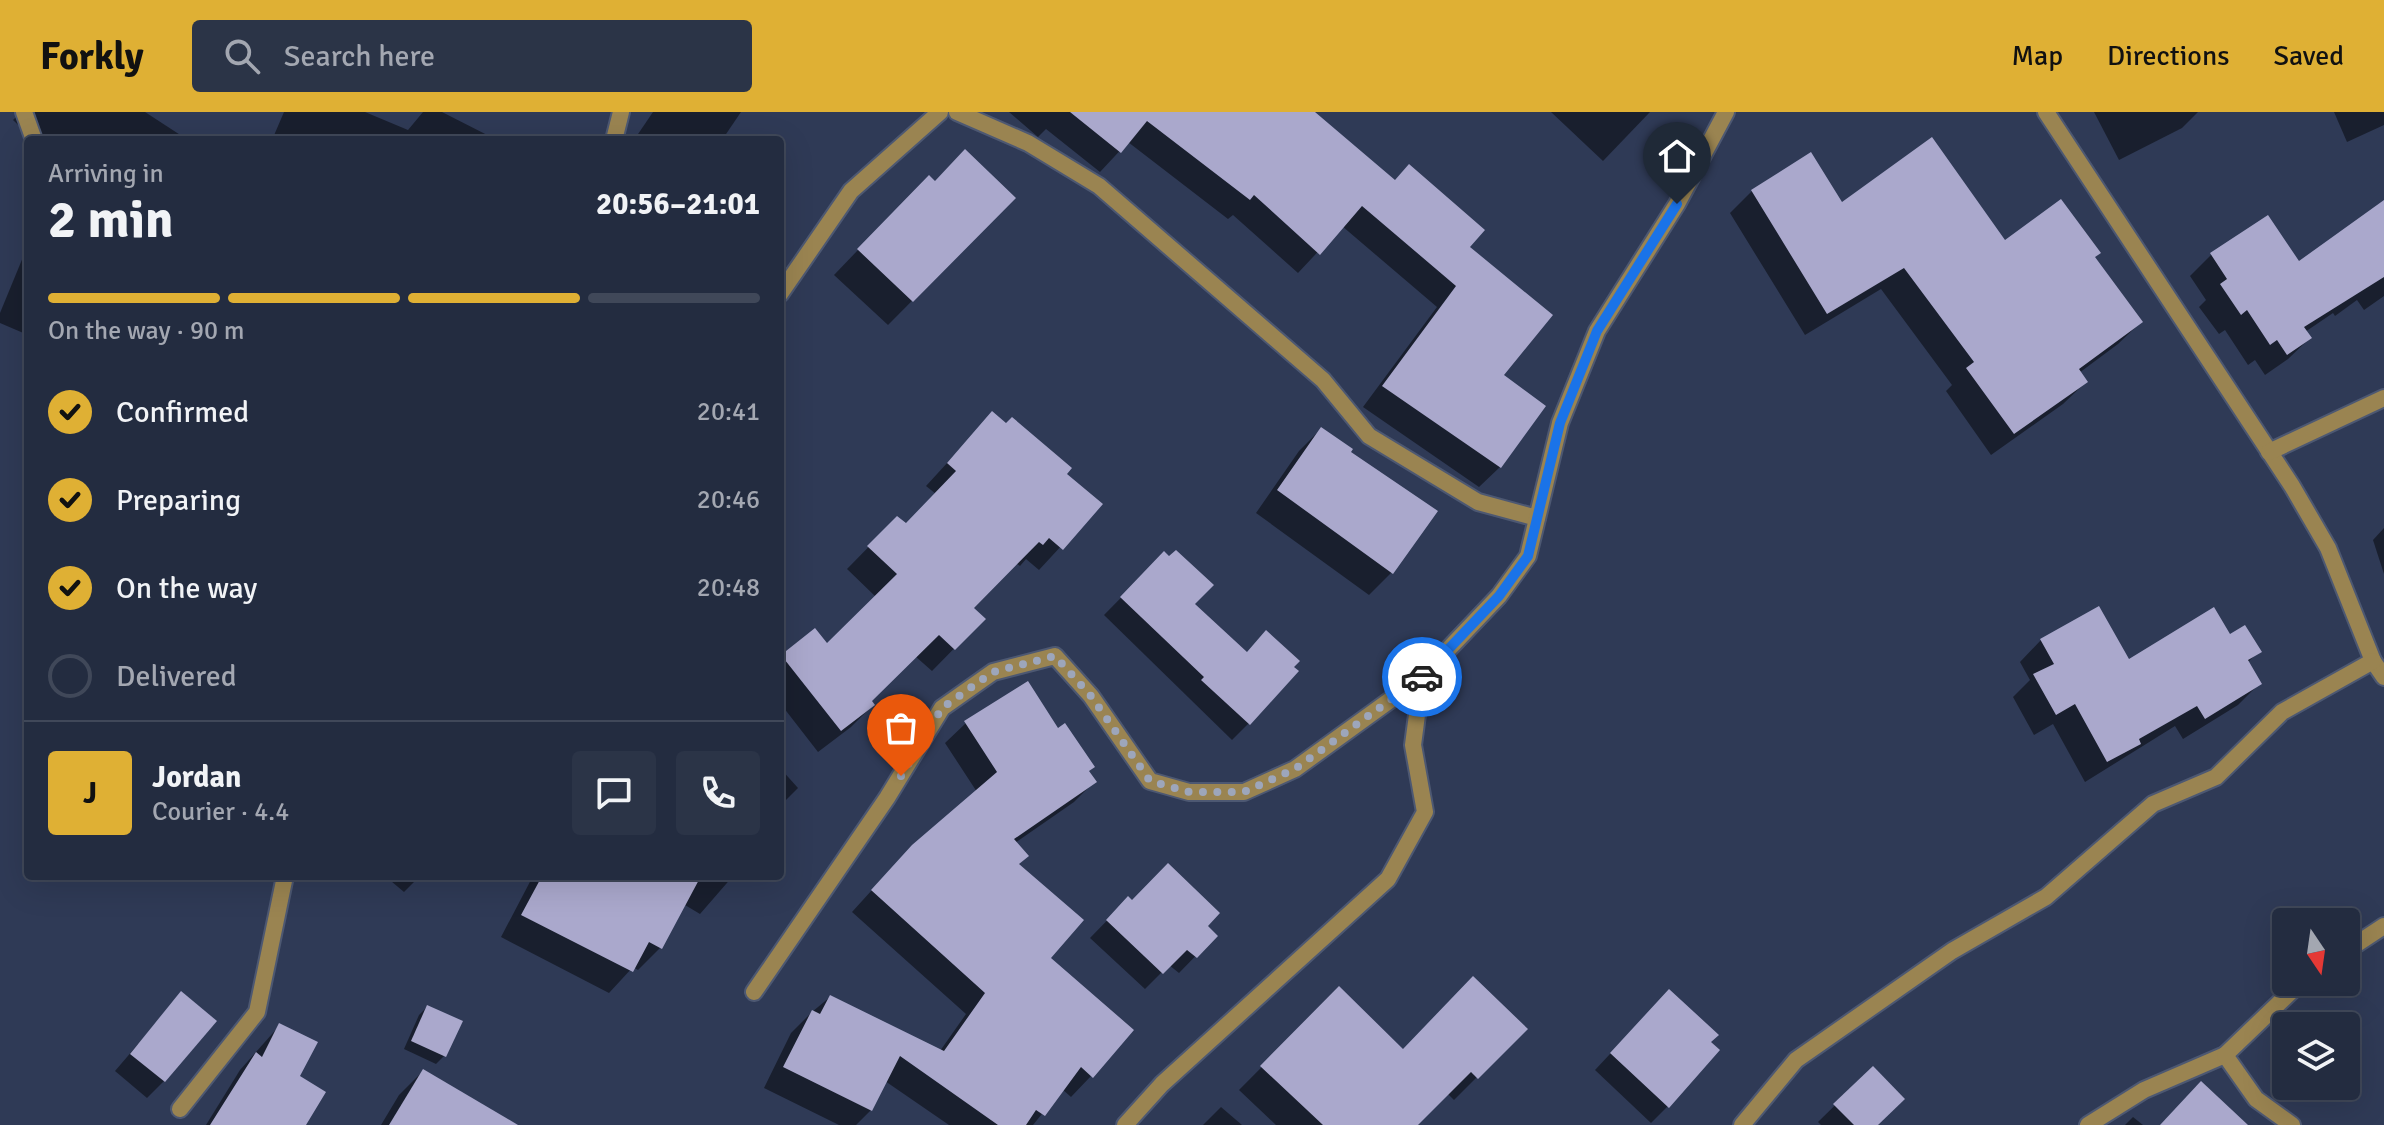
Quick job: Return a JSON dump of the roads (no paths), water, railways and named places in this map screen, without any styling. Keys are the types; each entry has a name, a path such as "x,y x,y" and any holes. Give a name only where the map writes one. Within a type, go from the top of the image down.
{"street":[{"path":"24,112 33,136"},
{"path":"615,136 621,112"},
{"path":"784,288 851,191 940,112"},
{"path":"957,112 1028,143 1099,186 1323,380 1369,436 1478,502 1537,518"},
{"path":"754,992 887,798 942,708 993,672 1055,656 1091,696 1150,781 1189,792 1244,792 1295,769 1422,677 1499,596 1528,556 1560,423 1597,331 1677,204 1726,112"},
{"path":"2046,112 2269,452 2328,548 2373,661 2384,677"},
{"path":"2269,452 2384,398"},
{"path":"1742,1125 1796,1060 1952,951 2046,897 2153,804 2216,777 2282,712 2373,661"},
{"path":"1125,1125 1173,1073 1388,879 1425,812 1413,745 1422,677"},
{"path":"180,1109 257,1012 284,880"},
{"path":"2360,942 2384,926"},
{"path":"2088,1125 2144,1090 2225,1055 2286,996"},
{"path":"2225,1055 2256,1099 2292,1125"}]}
